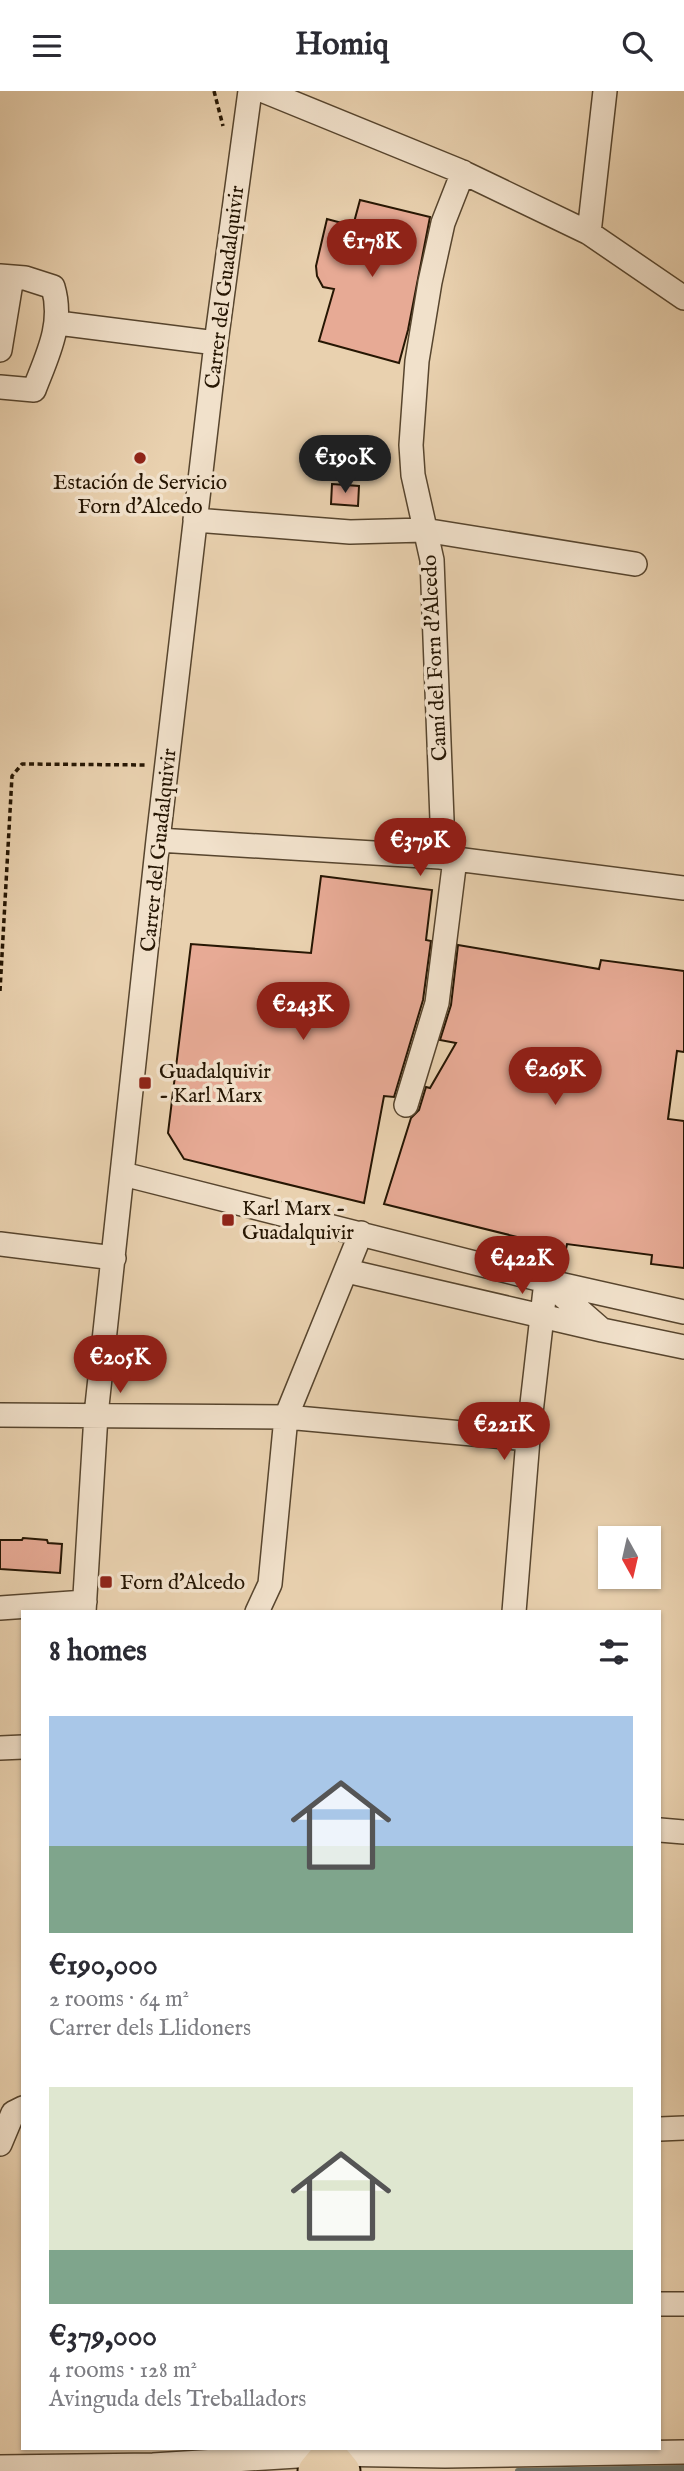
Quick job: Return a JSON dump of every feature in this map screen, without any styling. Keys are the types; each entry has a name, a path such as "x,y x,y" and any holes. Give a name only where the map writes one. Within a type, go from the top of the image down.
{"street":[{"name":"Carrer del Guadalquivir","path":"84,1607 96,1415 158,840 216,343 250,91"},
{"path":"264,91 463,172 589,233 684,298"},
{"path":"589,233 605,91"},
{"name":"Camí del Forn d'Alcedo","path":"406,1105 437,1003 447,858 441,807 432,560 413,475 411,445 417,361 430,282 443,223 463,172"},
{"path":"0,350 6,276 25,278 53,287 58,323 34,390 0,387"},
{"path":"58,323 216,343"},
{"path":"195,520 350,532 424,530 635,564"},
{"path":"158,840 447,858 684,888"},
{"path":"123,1174 546,1281 684,1312"},
{"path":"258,1610 270,1584 286,1417 361,1233"},
{"path":"0,1244 114,1258"},
{"path":"347,1271 541,1317 684,1347"},
{"path":"514,1610 528,1439 546,1281"},
{"path":"546,1281 602,1330"},
{"path":"0,1415 286,1417 528,1439"},
{"path":"0,1608 84,1607"},
{"path":"0,1748 21,1747"},
{"path":"661,1830 684,1832"},
{"path":"0,2144 13,2113 21,2109"},
{"path":"661,2129 684,2128"},
{"path":"661,2304 684,2304"},
{"path":"0,2467 329,2461 445,2452 684,2452"}],"path":[{"path":"214,91 224,133 244,137"},
{"path":"0,991 12,776 22,764 167,765"}],"building":[{"path":"360,200 430,217 399,363 319,341 334,289 323,287 317,276 316,266 327,219 353,226"},
{"path":"332,484 359,486 358,506 331,504"},
{"path":"321,876 432,890 426,940 431,941 423,1000 394,1097 384,1096 364,1203 184,1159 168,1133 191,944 311,953"},
{"path":"458,945 599,969 601,960 684,971 684,1052 677,1051 668,1119 684,1121 684,1268 651,1264 652,1255 567,1244 566,1249 384,1204 411,1118 419,1110 426,1087 430,1088 456,1043 440,1040 451,1005"},
{"path":"23,1538 62,1544 60,1573 0,1569 0,1540"}],"waterway":[{"path":"518,2471 684,2468"}],"place":[{"name":"Estación de Servicio Forn d'Alcedo","path":"140,458"},
{"name":"Guadalquivir - Karl Marx","path":"145,1083"},
{"name":"Karl Marx - Guadalquivir","path":"228,1220"},
{"name":"Forn d'Alcedo","path":"106,1582"}]}
